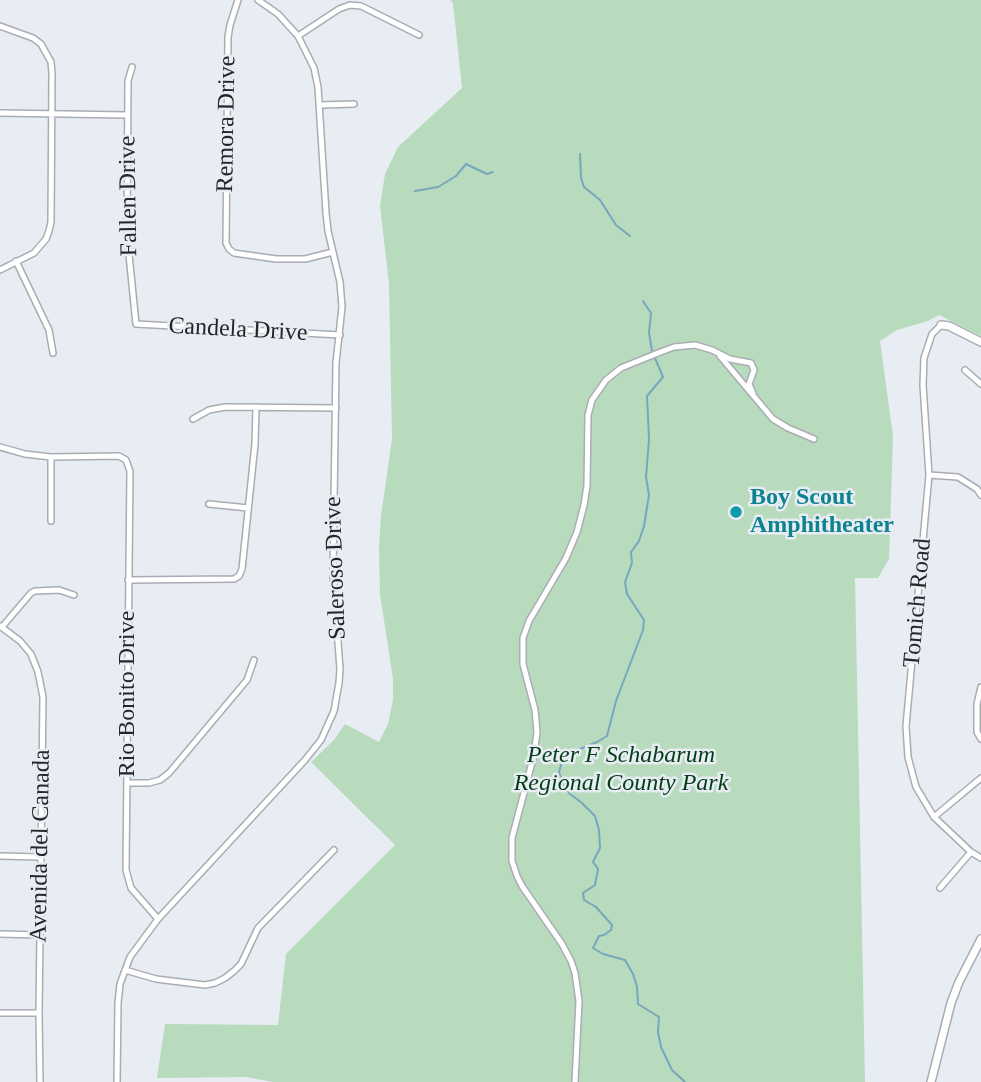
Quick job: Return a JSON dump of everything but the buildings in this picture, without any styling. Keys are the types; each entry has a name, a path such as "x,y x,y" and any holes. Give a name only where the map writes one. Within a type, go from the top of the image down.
{"street":[{"name":"Remora Drive","path":"238,0 228,37 226,243 234,253 290,260 333,252"},
{"name":"Saleroso Drive","path":"117,1082 120,984 131,957 158,919 321,740 338,697 340,669 332,575 336,363 342,293 326,213 321,105 314,68 298,36 278,14 258,0"},
{"path":"298,36 339,9 350,5 361,6 419,35"},
{"path":"0,26 33,38 41,44 51,62 52,73 49,231 34,253 0,270"},
{"name":"Fallen Drive","path":"132,67 128,81 127,234 136,324"},
{"path":"321,105 354,104"},
{"path":"0,113 127,115"},
{"path":"16,261 49,330 53,353"},
{"name":"Candela Drive","path":"136,324 340,335"},
{"path":"941,326 949,326 981,342"},
{"name":"Tomich Road","path":"941,326 932,334 924,358 923,384 929,475 906,726 908,757 916,787 934,817 981,858"},
{"path":"575,1082 579,1001 575,973 562,944 519,882 512,861 512,838 537,740 535,710 523,664 523,638 529,621 566,558 581,520 587,486 587,422 592,400 601,386 627,365 674,346 695,345 753,365 754,373 749,384 753,394"},
{"path":"718,353 778,422 814,439"},
{"path":"965,370 981,384"},
{"path":"193,419 209,410 225,407 335,408"},
{"path":"128,580 234,579 239,576 256,444 256,407"},
{"path":"0,447 51,457 51,521"},
{"name":"Rio Bonito Drive","path":"51,457 119,456 126,460 130,471 126,870 131,888 158,919"},
{"path":"929,475 958,477 977,489 981,495"},
{"path":"209,503 248,508"},
{"path":"1,627 35,591 59,590 74,595"},
{"name":"Avenida del Canada","path":"1,627 20,641 31,654 43,697 40,1082"},
{"path":"128,783 149,783 160,780 169,772 247,680 254,660"},
{"path":"981,687 977,704 977,732 981,739"},
{"path":"934,817 981,779"},
{"path":"125,970 156,979 205,985 225,978 241,964 258,928 334,850"},
{"path":"940,888 971,852"},
{"path":"0,856 41,857"},
{"path":"0,934 40,935"},
{"path":"930,1082 951,1003 981,939"},
{"path":"0,1013 39,1013"}],"green space":[{"name":"Peter F Schabarum Regional County Park","path":"450,0 981,0 981,336 939,315 897,330 880,341 893,436 889,559 878,578 855,578 865,1082 273,1082 246,1077 157,1078 165,1024 278,1025 286,954 395,845 311,762 334,740 345,724 379,742 388,724 393,700 393,679 380,594 381,516 392,439 389,284 380,206 385,174 398,147 462,88 453,3"}],"waterway":[{"path":"580,154 584,187 600,200 616,225 630,236"},
{"path":"415,191 438,187 456,176 466,164 487,174 493,172"},
{"path":"643,301 651,313 649,333 652,351 663,377 647,396 649,439 646,477 649,495 644,526 639,541 631,552 632,563 625,582 627,594 644,620 643,630 616,701 607,736 568,754 559,772 570,794 595,816 599,830 600,848 593,862 598,869 595,885 583,893 584,900 596,907 612,925 611,930 599,936 593,948 603,954 625,960 637,987 638,1004 659,1017 661,1047 672,1070 685,1082"}],"place":[{"name":"Boy Scout Amphitheater","path":"736,512"}]}
